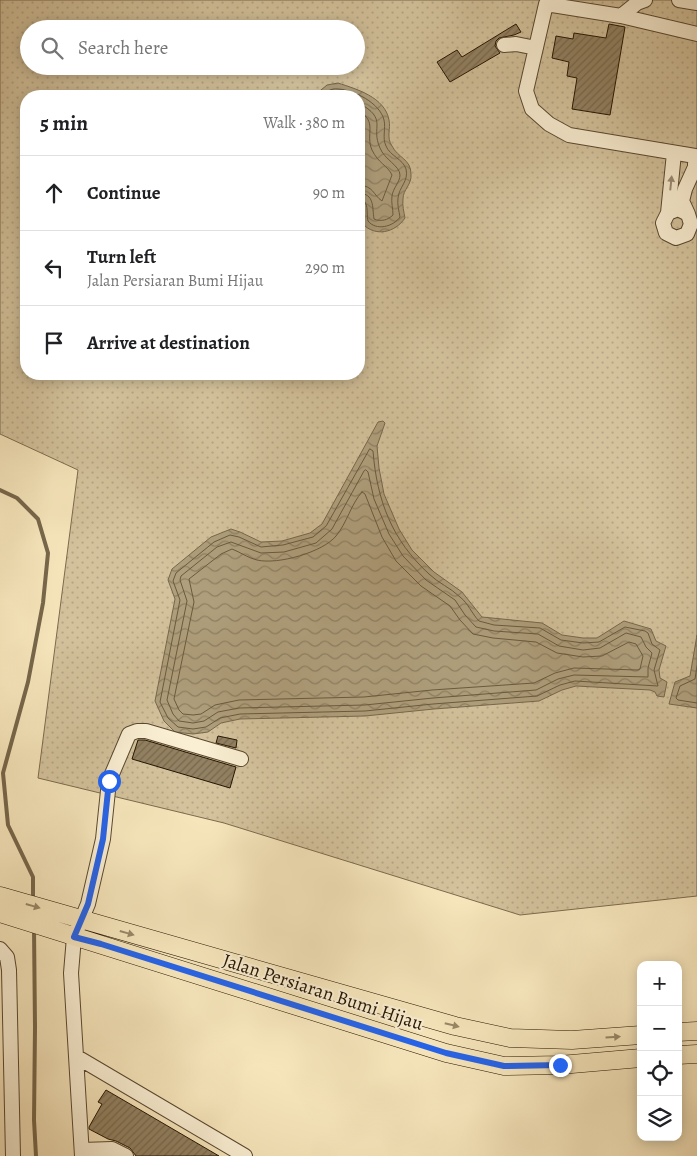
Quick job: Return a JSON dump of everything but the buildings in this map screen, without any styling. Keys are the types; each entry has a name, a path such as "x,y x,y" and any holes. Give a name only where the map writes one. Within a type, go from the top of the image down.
{"main road":[{"name":"Jalan Persiaran Bumi Hijau","path":"4,906 58,922 80,920 455,1026 510,1038 572,1040 637,1035"},
{"name":"Jalan Persiaran Bumi Hijau","path":"58,922 74,937 446,1053 504,1066 560,1065 637,1058"},
{"path":"682,1032 697,1031"},
{"path":"682,1055 697,1054"}],"street":[{"path":"621,16 637,3 645,0"},
{"path":"679,0 697,3"},
{"path":"674,153 668,213 663,223 666,233 676,238 687,234 692,224 682,201 695,167 695,156 569,135 549,124 532,109 526,91 546,4 572,4 697,34"},
{"path":"504,44 536,48"},
{"path":"668,213 678,209 688,214"},
{"path":"126,1156 112,1149 82,1153 71,973 74,937 88,904 103,839 109,781 129,734 137,731 146,731 242,759"},
{"path":"3,953 9,970 5,1014 6,1131 13,1156"},
{"path":"77,1057 240,1155"}],"shaded area":[{"path":"0,0 697,0 697,896 520,915 224,823 38,778 78,470 0,434"}],"water":[{"path":"338,83 358,90 321,90 327,85"},
{"path":"365,93 382,105 386,112 389,120 390,143 409,165 411,178 403,196 405,218 401,223 385,232 373,231 365,226"},
{"path":"383,421 385,423 377,446 384,494 399,529 412,550 434,572 462,592 482,617 542,623 562,635 583,638 597,638 624,621 651,629 656,641 666,646 659,670 660,678 667,682 664,697 657,696 655,692 650,690 576,686 562,690 539,701 365,716 240,719 221,723 208,732 193,734 175,732 164,721 155,701 175,599 168,580 172,569 211,537 231,529 261,542 282,541 310,533 322,524 378,422"},
{"path":"697,635 697,708 669,704 675,682 690,676"}],"waterway":[{"path":"0,490 17,498 38,519 48,553 43,603 28,682 3,773 8,825 33,877 33,901"},
{"path":"34,928 34,1120 36,1156"}],"route":[{"path":"109,781 103,839 88,904 74,937 446,1053 504,1066 560,1065"}]}
